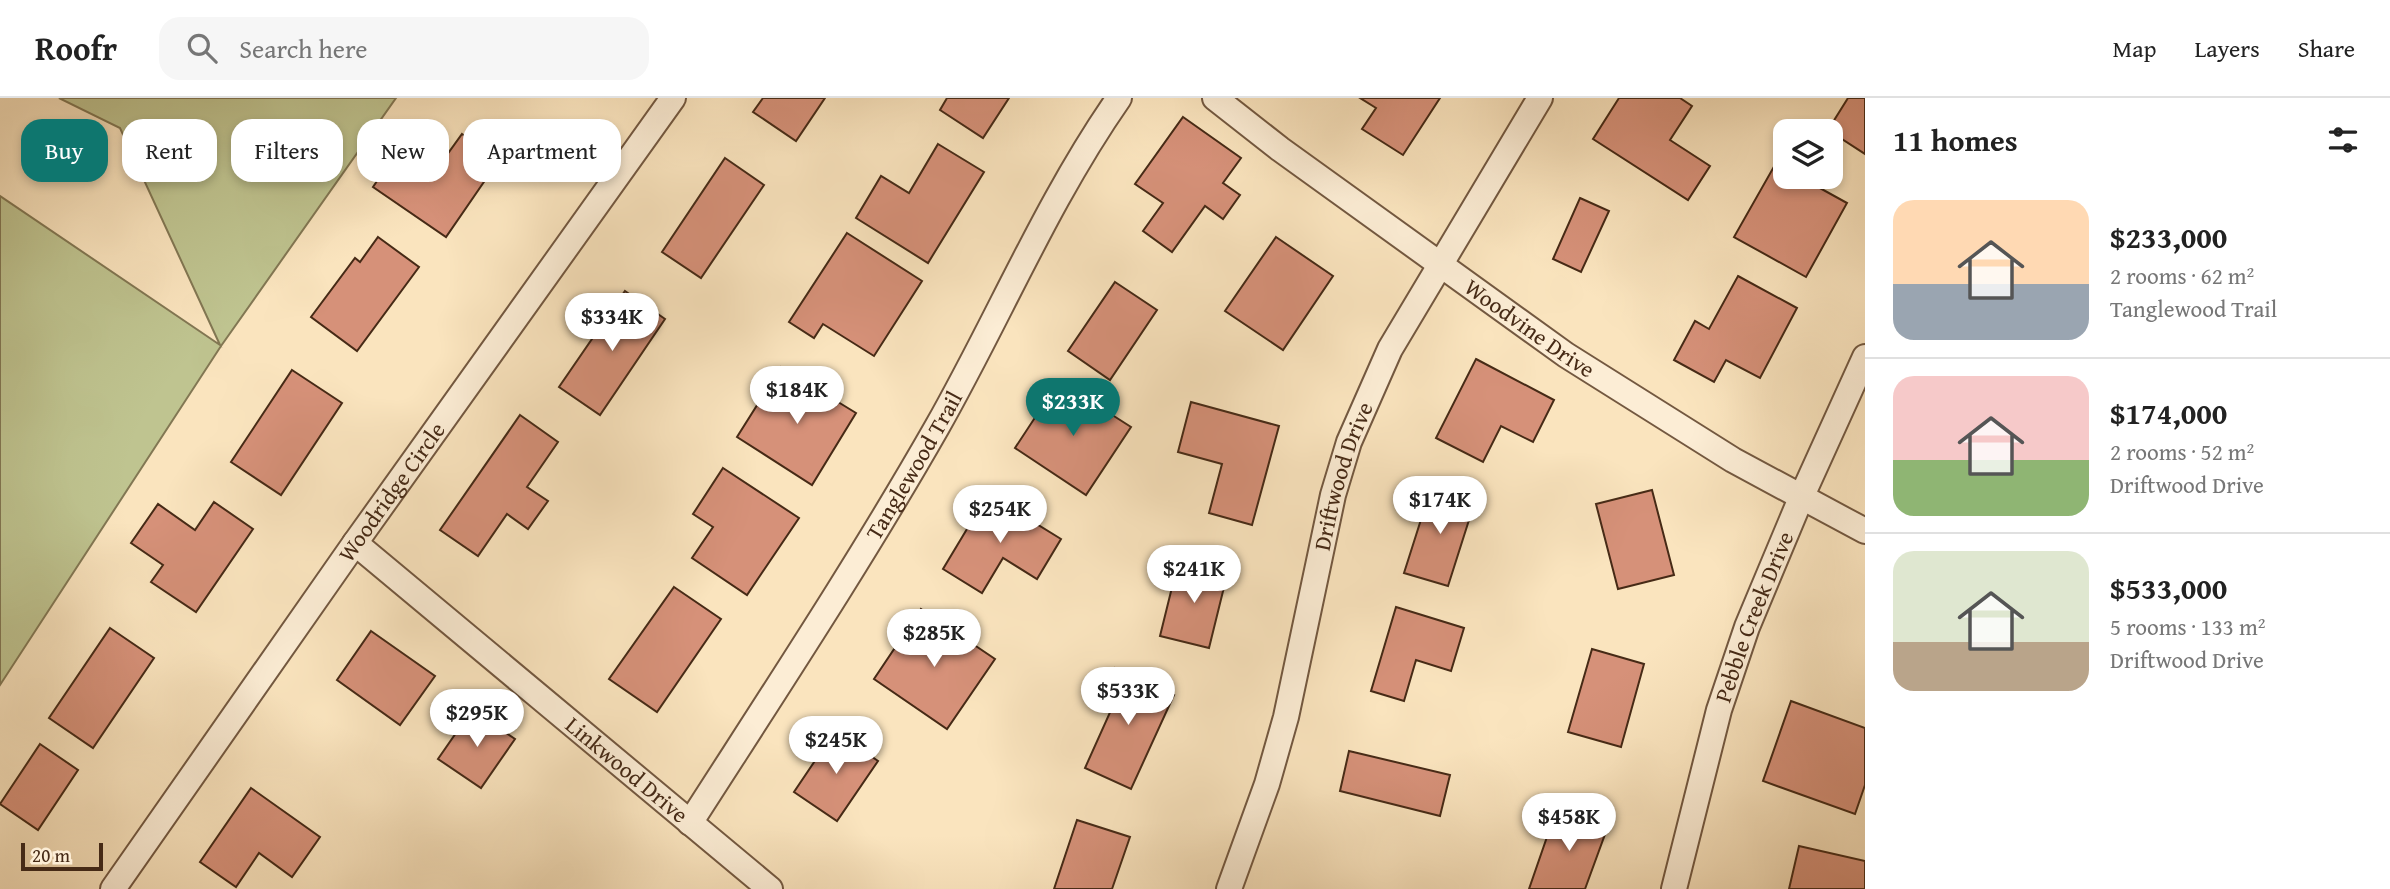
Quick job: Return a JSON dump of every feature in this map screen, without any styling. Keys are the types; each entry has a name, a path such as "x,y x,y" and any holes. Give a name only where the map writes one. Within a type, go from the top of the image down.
{"street":[{"name":"Woodridge Circle","path":"113,889 355,543 673,98"},
{"name":"Tanglewood Trail","path":"690,822 847,578 938,426 1036,239 1119,98"},
{"name":"Woodvine Drive","path":"1215,98 1280,149 1566,355 1733,460 1865,531"},
{"name":"Driftwood Drive","path":"1229,889 1267,784 1286,717 1333,495 1349,442 1390,349 1540,98"},
{"name":"Pebble Creek Drive","path":"1674,889 1719,710 1747,626 1865,357"},
{"name":"Linkwood Drive","path":"355,543 770,889"}],"green space":[{"path":"59,98 396,98 381,119 357,119 357,153 343,173 343,119 231,119 231,182 337,182 221,346 0,685 0,196 220,345 145,182 217,182 217,119 122,119 122,132 120,128 108,122 108,119 102,119"}],"building":[{"path":"763,98 825,98 796,141 753,112"},
{"path":"947,98 1009,98 983,138 940,110"},
{"path":"1360,98 1440,98 1403,155 1362,129 1376,108"},
{"path":"1619,98 1680,98 1692,106 1670,140 1710,166 1688,200 1593,139"},
{"path":"1848,98 1865,98 1865,154 1843,140 1843,119 1835,119"},
{"path":"1183,117 1241,158 1223,183 1240,195 1223,219 1205,206 1172,252 1143,231 1163,203 1135,184"},
{"path":"463,135 463,182 484,182 446,237 373,187 376,182 449,182 449,152"},
{"path":"938,144 984,172 928,263 856,218 881,176 909,193"},
{"path":"725,158 764,185 701,278 662,252"},
{"path":"1773,168 1773,189 1822,189 1847,203 1806,277 1734,237"},
{"path":"1580,198 1609,211 1581,272 1553,259"},
{"path":"847,233 922,281 874,356 823,324 814,338 789,322"},
{"path":"378,237 419,267 357,351 311,317 355,258 360,262"},
{"path":"1276,237 1333,276 1283,350 1225,311"},
{"path":"1738,276 1797,308 1760,378 1726,360 1714,382 1674,360 1695,321 1709,329"},
{"path":"1115,282 1157,310 1110,380 1068,351"},
{"path":"625,291 665,319 600,415 559,387"},
{"path":"1476,359 1554,400 1533,442 1501,426 1483,462 1436,438"},
{"path":"781,367 856,413 812,485 737,437"},
{"path":"292,370 342,403 281,495 231,462"},
{"path":"1059,381 1131,427 1086,495 1015,448"},
{"path":"1191,402 1279,426 1252,525 1209,513 1222,464 1178,452"},
{"path":"520,415 558,442 527,487 548,501 528,529 507,514 478,556 440,530"},
{"path":"723,468 799,518 747,595 692,558 713,527 693,514"},
{"path":"1432,485 1476,498 1448,586 1404,573"},
{"path":"1652,490 1674,575 1618,589 1596,504"},
{"path":"988,494 1061,539 1037,579 1003,558 982,593 943,569"},
{"path":"214,502 253,529 196,612 151,582 163,565 131,543 158,504 195,530"},
{"path":"1178,563 1227,575 1209,648 1160,636"},
{"path":"674,587 721,619 657,712 609,679"},
{"path":"1396,607 1464,628 1451,671 1416,660 1404,701 1371,691"},
{"path":"921,609 995,659 947,729 874,679"},
{"path":"110,628 154,658 93,748 49,718"},
{"path":"371,631 435,676 400,725 337,680"},
{"path":"1592,649 1644,664 1621,747 1568,732"},
{"path":"1115,668 1174,695 1131,789 1085,768 1112,708 1099,702"},
{"path":"1791,701 1865,728 1865,785 1855,814 1763,781"},
{"path":"472,710 515,739 481,788 438,759"},
{"path":"835,731 878,761 837,821 794,792"},
{"path":"40,744 78,770 38,830 0,804"},
{"path":"1349,751 1450,775 1440,816 1340,791"},
{"path":"251,788 320,837 292,877 259,853 236,887 200,862"},
{"path":"1557,808 1608,826 1585,889 1529,889"},
{"path":"1077,820 1130,837 1112,889 1054,889"},
{"path":"1799,846 1865,861 1865,889 1789,889"}]}
